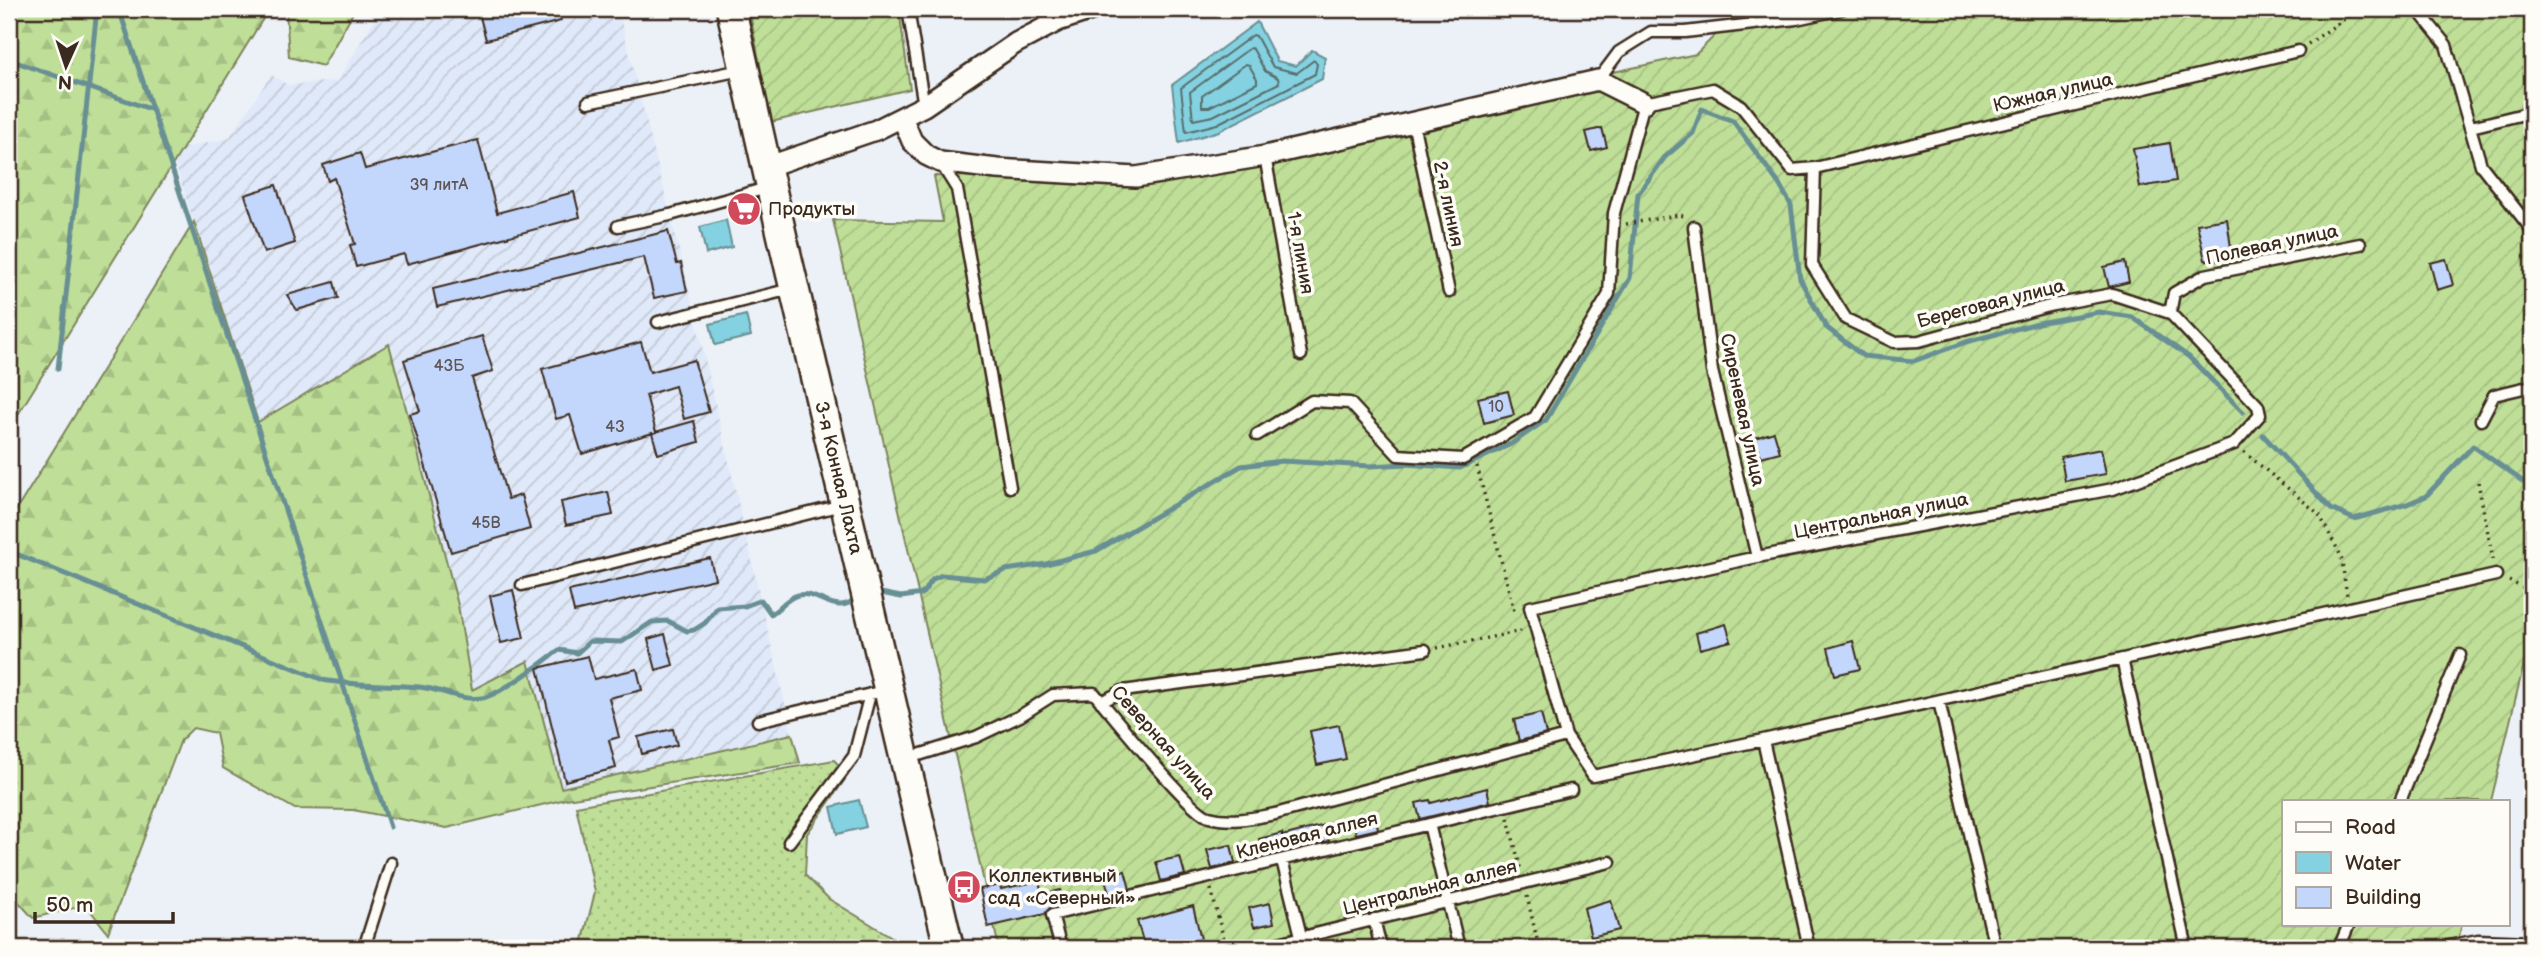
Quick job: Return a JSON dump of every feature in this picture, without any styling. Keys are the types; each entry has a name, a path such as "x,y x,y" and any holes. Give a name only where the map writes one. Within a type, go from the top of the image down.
{"main road":[{"name":"3-я Конная Лахта","path":"731,9 872,614 880,691 905,759 949,948"}],"street":[{"path":"769,177 924,106 1016,43 1058,21 1094,9"},
{"path":"902,117 912,141 926,155 940,162 997,169 1136,177 1265,156 1598,80 1644,103"}],"lane":[{"path":"908,9 924,106"},
{"path":"1598,80 1619,52 1651,32 1685,32 1796,19 1842,9"},
{"path":"2417,9 2446,46 2481,165 2532,230"},
{"name":"Южная улица","path":"1815,168 2298,51"},
{"path":"587,102 745,69"},
{"path":"1257,435 1312,401 1350,403 1398,455 1463,459 1535,417 1609,294 1614,213 1644,103 1713,89 1741,106 1792,170 1815,168"},
{"path":"2471,127 2532,112"},
{"name":"2-я линия","path":"1413,122 1449,292"},
{"name":"1-я линия","path":"1265,156 1301,355"},
{"path":"940,162 957,189 1010,487"},
{"name":"Береговая улица","path":"1815,168 1812,265 1846,318 1894,342 1919,341 2053,305 2112,294 2170,313 2258,406 2260,415 2234,444"},
{"path":"618,226 670,215 769,177"},
{"name":"Сиреневая улица","path":"1693,227 1712,371 1757,557"},
{"name":"Полевая улица","path":"2170,313 2174,293 2205,275 2360,244"},
{"path":"658,322 795,288"},
{"path":"2481,420 2494,396 2532,386"},
{"name":"Центральная улица","path":"1530,607 1757,557 2113,489 2234,444"},
{"path":"522,585 846,504"},
{"path":"1530,607 1566,736 1593,776 2496,575"},
{"path":"1101,702 1124,691 1424,650"},
{"path":"2400,800 2460,654"},
{"path":"2122,659 2187,948"},
{"path":"758,721 880,691"},
{"path":"789,842 854,755 880,691"},
{"name":"Северная улица","path":"905,759 976,737 1020,716 1053,695 1094,693 1171,784 1206,817 1240,820 1275,814 1566,736"},
{"path":"1939,701 1995,948"},
{"path":"1763,740 1808,948"},
{"name":"Кленовая аллея","path":"1061,948 1052,915 1571,790"},
{"path":"1429,824 1459,948"},
{"path":"1282,860 1303,943"},
{"name":"Центральная аллея","path":"1258,948 1303,943 1374,919 1610,862"},
{"path":"364,948 391,863"},
{"path":"1374,919 1381,948"},
{"path":"2339,948 2348,926"},
{"path":"2439,948 2478,940 2532,942"}],"path":[{"path":"2298,51 2359,9"},
{"path":"1622,225 1679,215 1687,216 1693,227"},
{"path":"2234,444 2319,514 2340,556 2349,608"},
{"path":"1479,473 1514,611 1530,607"},
{"path":"2479,482 2496,575 2532,592"},
{"path":"1424,650 1535,628"},
{"path":"1208,878 1226,948"}],"shaded area":[{"path":"381,9 618,9 686,277 792,734 561,788 528,661 472,691 458,605 388,344 258,422 171,151 229,138 271,75 288,85 337,81"}],"green space":[{"path":"9,9 269,9 9,429"},
{"path":"286,9 355,9 323,66 289,57"},
{"path":"749,9 899,9 910,89 771,122"},
{"path":"1742,9 2532,9 2532,630 2491,800 2282,800 2282,926 2462,926 2456,948 999,948 833,220 943,222 934,176 1133,177 1696,54"},
{"path":"194,222 258,422 389,344 458,605 472,690 528,661 561,788 792,734 800,763 566,799 447,828 353,810 295,809 223,768 216,733 193,728 181,740 108,933 86,905 33,918 9,891 9,522"},
{"path":"834,760 848,775 807,834 805,875 829,899 910,948 581,948 595,892 576,806"}],"water":[{"path":"1257,22 1277,61 1296,66 1312,50 1325,57 1322,79 1219,131 1179,143 1172,85"},
{"path":"726,220 732,247 706,254 700,227"},
{"path":"746,315 751,336 715,345 710,324"},
{"path":"859,800 866,827 837,834 831,807"}],"building":[{"path":"478,9 557,9 561,21 486,40"},
{"path":"1602,128 1607,147 1591,151 1586,132"},
{"path":"478,140 497,213 574,192 580,217 407,264 404,254 356,267 350,245 355,244 334,178 328,181 323,165 360,153 365,169"},
{"path":"2170,143 2176,181 2140,187 2133,149"},
{"path":"276,185 295,243 264,253 245,195"},
{"path":"2227,219 2232,255 2220,261 2205,260 2197,224"},
{"path":"668,231 677,264 681,263 687,291 654,298 644,257 437,307 433,289"},
{"path":"2446,259 2453,285 2437,290 2430,263"},
{"path":"2125,262 2129,282 2109,287 2104,267"},
{"path":"334,282 338,298 297,310 287,295"},
{"path":"482,336 493,371 472,378 508,499 521,495 530,529 451,552 410,414 420,411 404,360"},
{"path":"641,342 650,372 694,360 709,412 684,419 675,386 646,395 656,432 582,454 570,415 556,419 542,369"},
{"path":"1508,391 1514,415 1484,423 1478,398"},
{"path":"694,421 699,442 658,454 652,433"},
{"path":"1774,432 1780,452 1761,457 1755,438"},
{"path":"2101,449 2106,474 2065,481 2061,457"},
{"path":"608,492 613,515 566,525 561,502"},
{"path":"710,558 715,579 574,612 569,591"},
{"path":"513,590 524,638 501,643 490,596"},
{"path":"1726,624 1731,641 1700,649 1696,633"},
{"path":"665,634 673,665 656,670 648,639"},
{"path":"1853,641 1860,669 1835,675 1828,648"},
{"path":"588,656 594,679 637,669 642,690 609,698 619,737 609,740 616,768 565,781 538,668"},
{"path":"1541,713 1546,734 1519,741 1514,720"},
{"path":"1339,725 1346,759 1317,765 1310,731"},
{"path":"673,729 677,745 642,754 638,737"},
{"path":"1487,788 1490,802 1420,819 1416,803 1430,800 1431,803"},
{"path":"1375,813 1378,829 1356,834 1353,818"},
{"path":"1325,825 1329,841 1264,856 1259,839"},
{"path":"1231,845 1235,863 1212,869 1207,850"},
{"path":"1180,857 1185,875 1161,881 1156,862"},
{"path":"1125,871 1130,889 1109,894 1104,875"},
{"path":"1039,881 1042,894 1060,890 1064,905 1050,908 1045,914 988,927 980,889 1000,885 1001,889"},
{"path":"1611,900 1619,930 1591,937 1584,908"},
{"path":"1270,903 1274,923 1254,927 1249,908"},
{"path":"1193,906 1201,939 1186,943 1187,948 1145,948 1137,921"}],"waterway":[{"path":"58,369 97,9"},
{"path":"119,9 390,827"},
{"path":"16,62 153,110"},
{"path":"876,592 901,597 922,594 933,579 942,575 984,579 1006,570 1046,564 1096,551 1241,466 1282,461 1460,468 1511,444 1546,420 1630,278 1638,194 1665,157 1693,133 1702,109 1733,121 1779,184 1791,205 1800,279 1826,327 1863,356 1914,361 1966,342 2038,323 2099,312 2132,317 2189,357 2243,412"},
{"path":"2263,435 2331,509 2354,519 2426,496 2473,446 2532,488"},
{"path":"9,551 323,680 419,687 474,698 482,698 499,691 559,650 577,653 590,641 622,642 652,622 668,621 687,631 705,623 717,608 745,606 761,600 771,614 790,598 798,595 813,596 842,605 857,597"}],"place":[{"name":"Продукты","path":"744,209"},
{"name":"Коллективный сад «Северный»","path":"964,887"}]}
